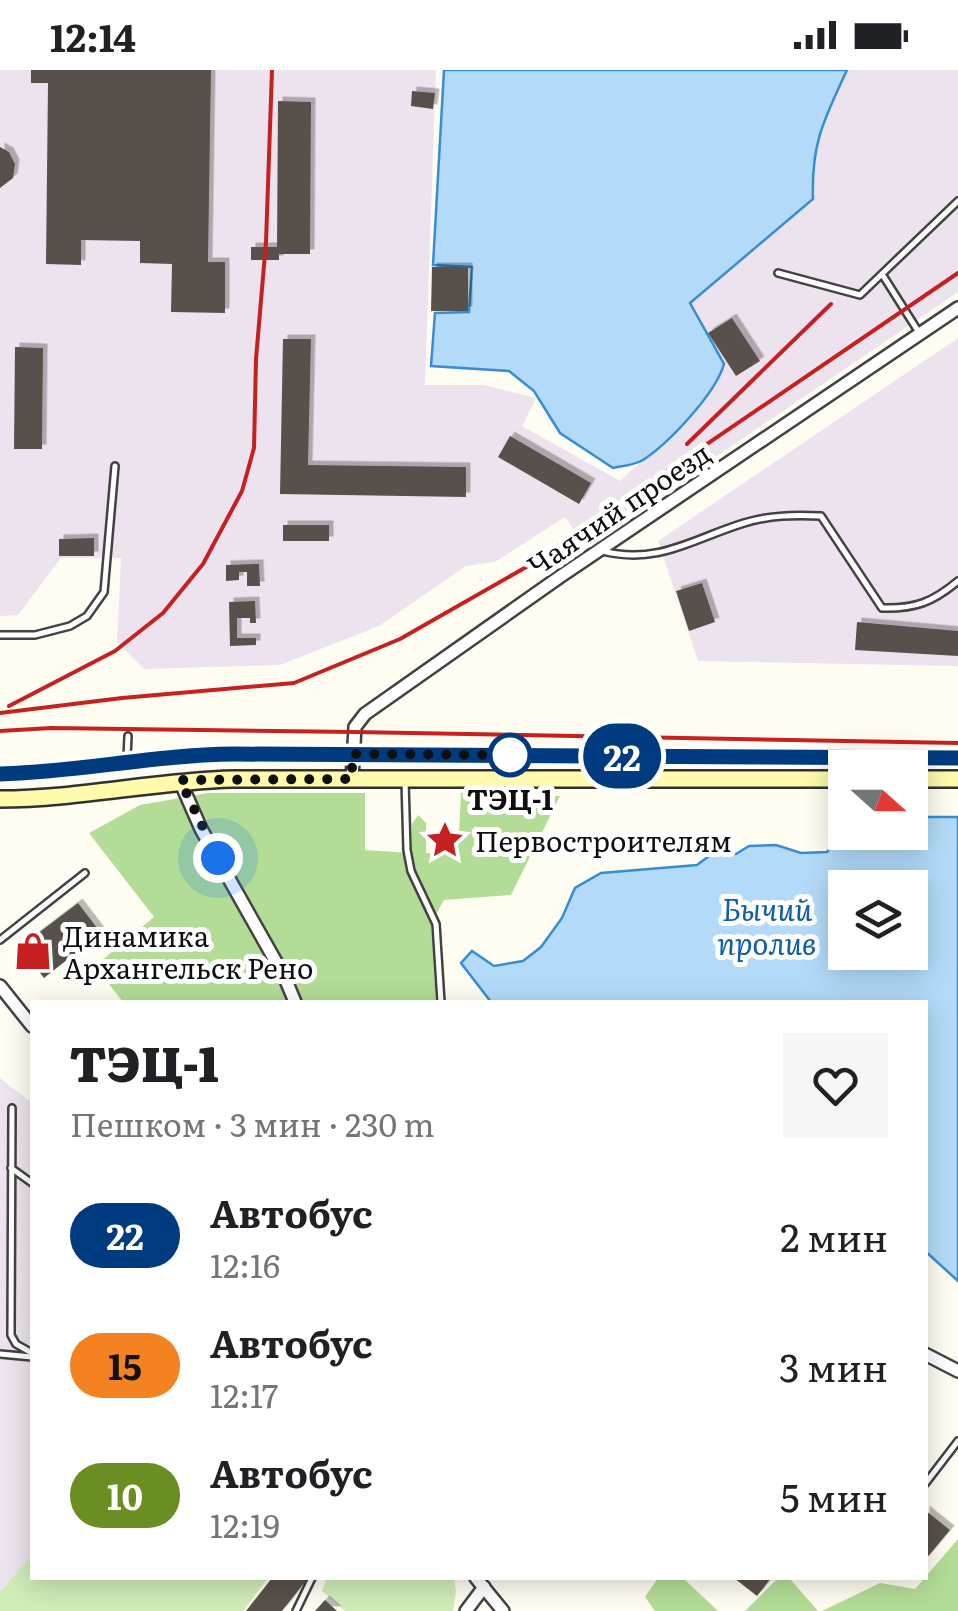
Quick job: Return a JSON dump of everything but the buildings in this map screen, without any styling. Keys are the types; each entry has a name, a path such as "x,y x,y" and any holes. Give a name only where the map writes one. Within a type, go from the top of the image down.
{"main road":[{"path":"0,774 55,772 180,754 958,758"},
{"path":"0,798 180,780 828,779"},
{"path":"928,780 958,780"}],"street":[{"name":"Чаячий проезд","path":"352,779 354,728 364,714 958,308"},
{"path":"180,780 201,828 295,1000"},
{"path":"0,986 30,1024"},
{"path":"928,1356 958,1372"},
{"path":"466,1611 480,1582 503,1611"}],"lane":[{"path":"778,272 860,294 958,201"},
{"path":"882,274 919,334"},
{"path":"0,635 35,635 70,626 88,616 104,592 115,466"},
{"path":"600,550 627,557 660,555 745,523 780,515 821,516 882,608 911,609 937,598 958,582"},
{"path":"126,762 128,736"},
{"path":"405,779 407,850 411,871 436,924 441,1000"},
{"path":"0,940 85,874"},
{"path":"12,1108 11,1336 30,1354"},
{"path":"11,1168 30,1182"},
{"path":"0,1354 30,1355"},
{"path":"928,1480 958,1442"},
{"path":"296,1611 311,1580"}],"shaded area":[{"path":"0,70 436,70 425,385 484,385 536,398 522,426 620,481 679,426 724,364 690,303 813,199 812,161 824,121 847,70 958,70 958,292 585,546 565,517 495,562 466,566 379,626 280,665 144,669 117,642 121,558 61,558 18,615 0,616"},
{"path":"958,338 958,666 698,661 658,541"},
{"path":"0,1078 30,1101 30,1580 0,1611"}],"green space":[{"path":"208,793 365,793 365,850 412,853 412,824 418,815 426,823 426,853 458,855 461,793 560,796 511,895 444,900 431,923 436,1000 121,1000 95,966 154,917 89,833 140,805"},
{"path":"958,1539 958,1611 822,1611 880,1583 915,1589 928,1580 928,1574"},
{"path":"30,1557 30,1580 266,1580 243,1611 0,1611 0,1592"},
{"path":"326,1580 454,1580 456,1592 453,1611 345,1611 322,1591"},
{"path":"657,1580 685,1580 718,1611 655,1611 645,1597"},
{"path":"776,1580 791,1580 818,1611 745,1611"}],"water":[{"path":"444,70 847,70 821,132 814,162 813,199 690,303 724,364 712,389 690,416 640,462 613,468 560,433 534,391 509,371 431,366 435,313 469,312 472,267 433,265"},
{"name":"Бычий пролив","path":"928,817 958,817 958,1281 928,1254 928,1000 489,1000 461,963 472,951 494,966 523,961 541,947 562,918 575,888 601,873 697,865 713,853 736,854 749,846 776,845 801,853 928,850"}],"railway":[{"path":"9,706 115,651 163,613 203,564 242,491 254,448 272,70"},
{"path":"0,713 294,683 400,639 528,566 958,273"},
{"path":"687,444 831,304"},
{"path":"0,731 51,728 958,743"}],"bus line":[{"name":"22","path":"0,774 55,772 180,754 958,758"}],"place":[{"name":"ТЭЦ-1","path":"510,755"},
{"name":"Первостроителям","path":"445,840"},
{"name":"Динамика Архангельск Рено","path":"33,951"}],"route":[{"path":"218,858 180,780 352,779 352,754 524,755 510,755"}]}
